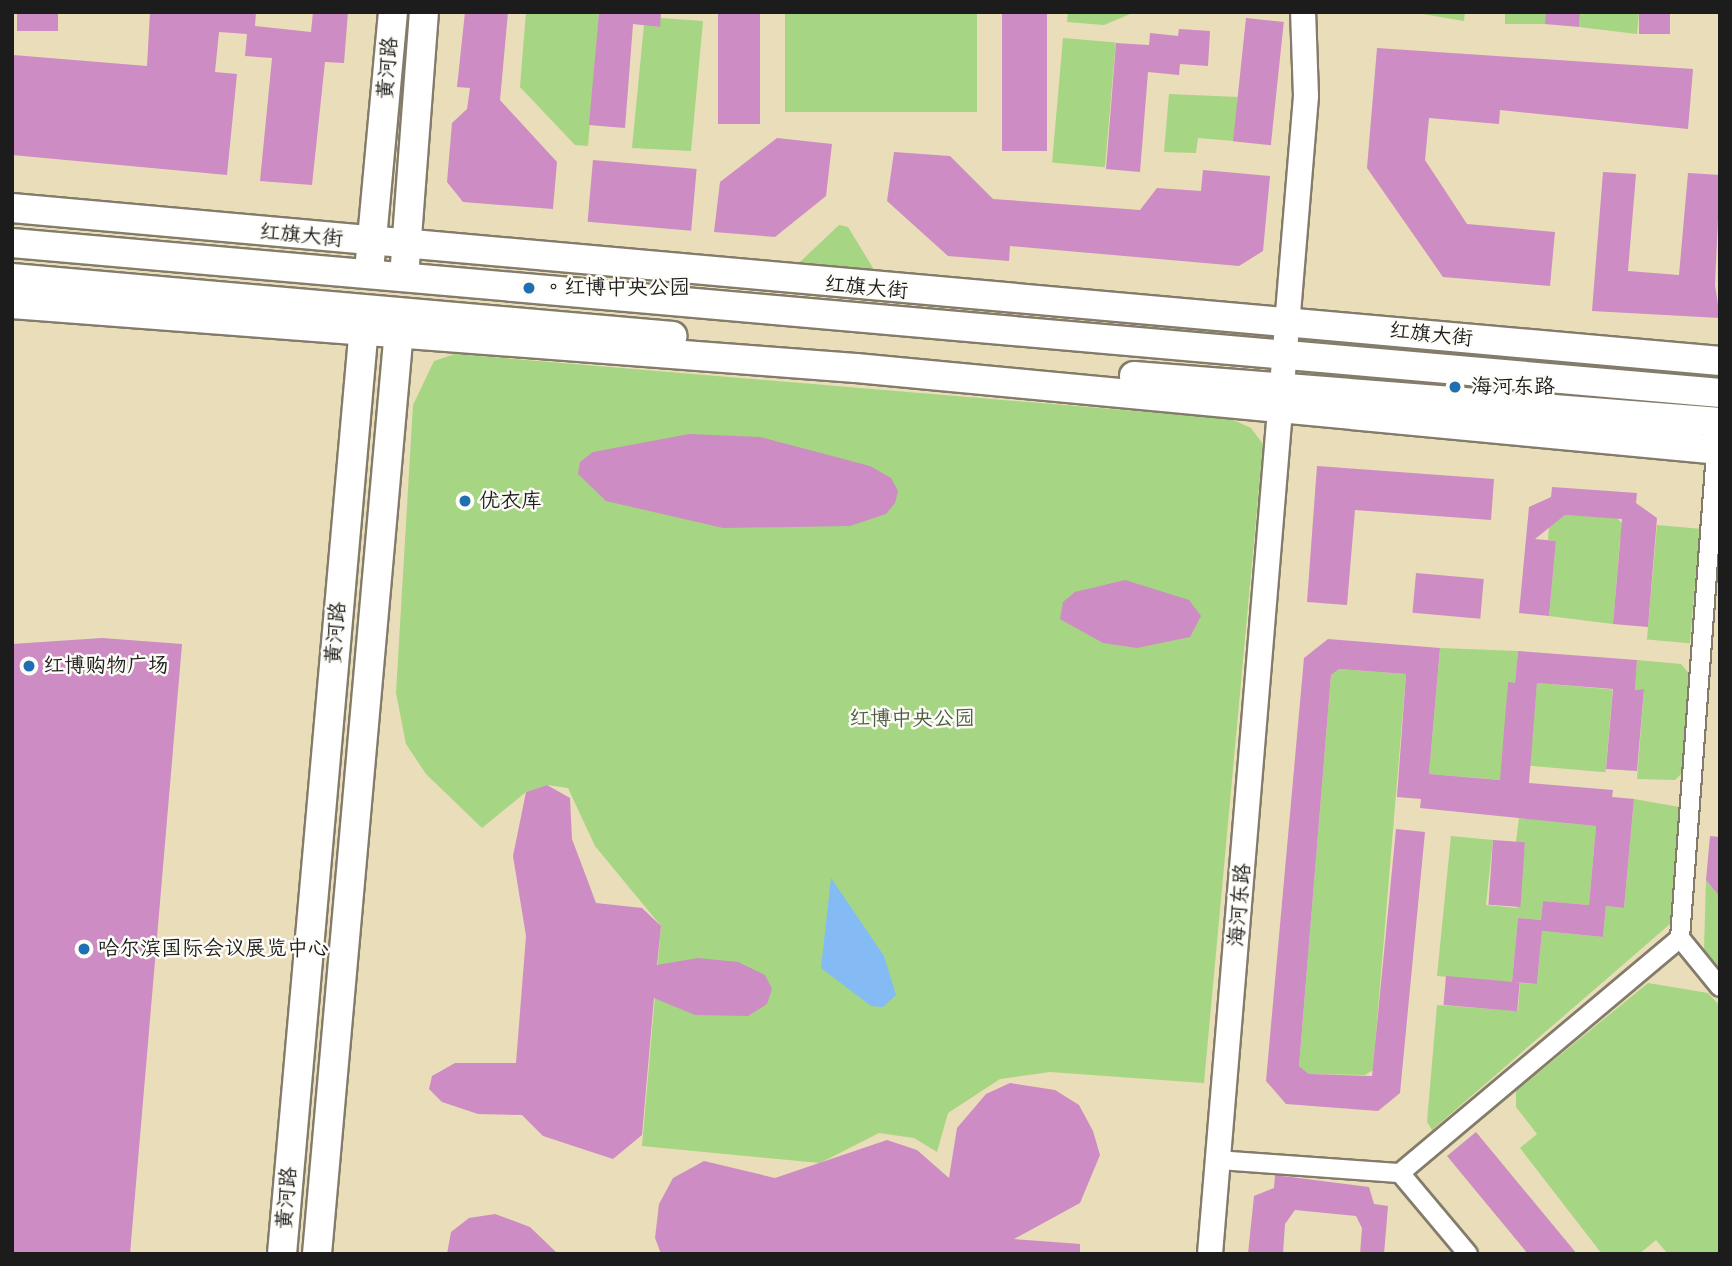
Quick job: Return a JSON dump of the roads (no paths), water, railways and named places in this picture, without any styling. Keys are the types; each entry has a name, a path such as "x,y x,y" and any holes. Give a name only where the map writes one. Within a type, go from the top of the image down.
{"main road":[{"name":"黄河路","path":"282,1254 393,12"},
{"name":"黄河路","path":"317,1254 406,246 424,12"},
{"name":"红旗大街","path":"12,208 372,243 1720,361"},
{"name":"红旗大街","path":"12,243 1283,358 1720,393"},
{"path":"12,278 364,321 856,368 1280,398 1719,422"},
{"path":"12,304 364,321"},
{"path":"1280,398 1718,450"}],"street":[{"name":"海河东路","path":"1210,1254 1306,96 1303,12"},
{"path":"1719,422 1680,938 1720,987"},
{"path":"1218,1160 1400,1173 1680,938"},
{"path":"1400,1173 1468,1254"}],"water":[{"path":"831,878 884,956 896,995 883,1007 871,1006 821,968"}],"place":[{"name":"。红博中央公园","path":"529,288"},
{"name":"海河东路","path":"1455,387"},
{"name":"优衣库","path":"465,501"},
{"name":"红博购物广场","path":"29,666"},
{"name":"哈尔滨国际会议展览中心","path":"84,949"}],"park label":[{"name":"红博中央公园","path":"912,719"}]}
